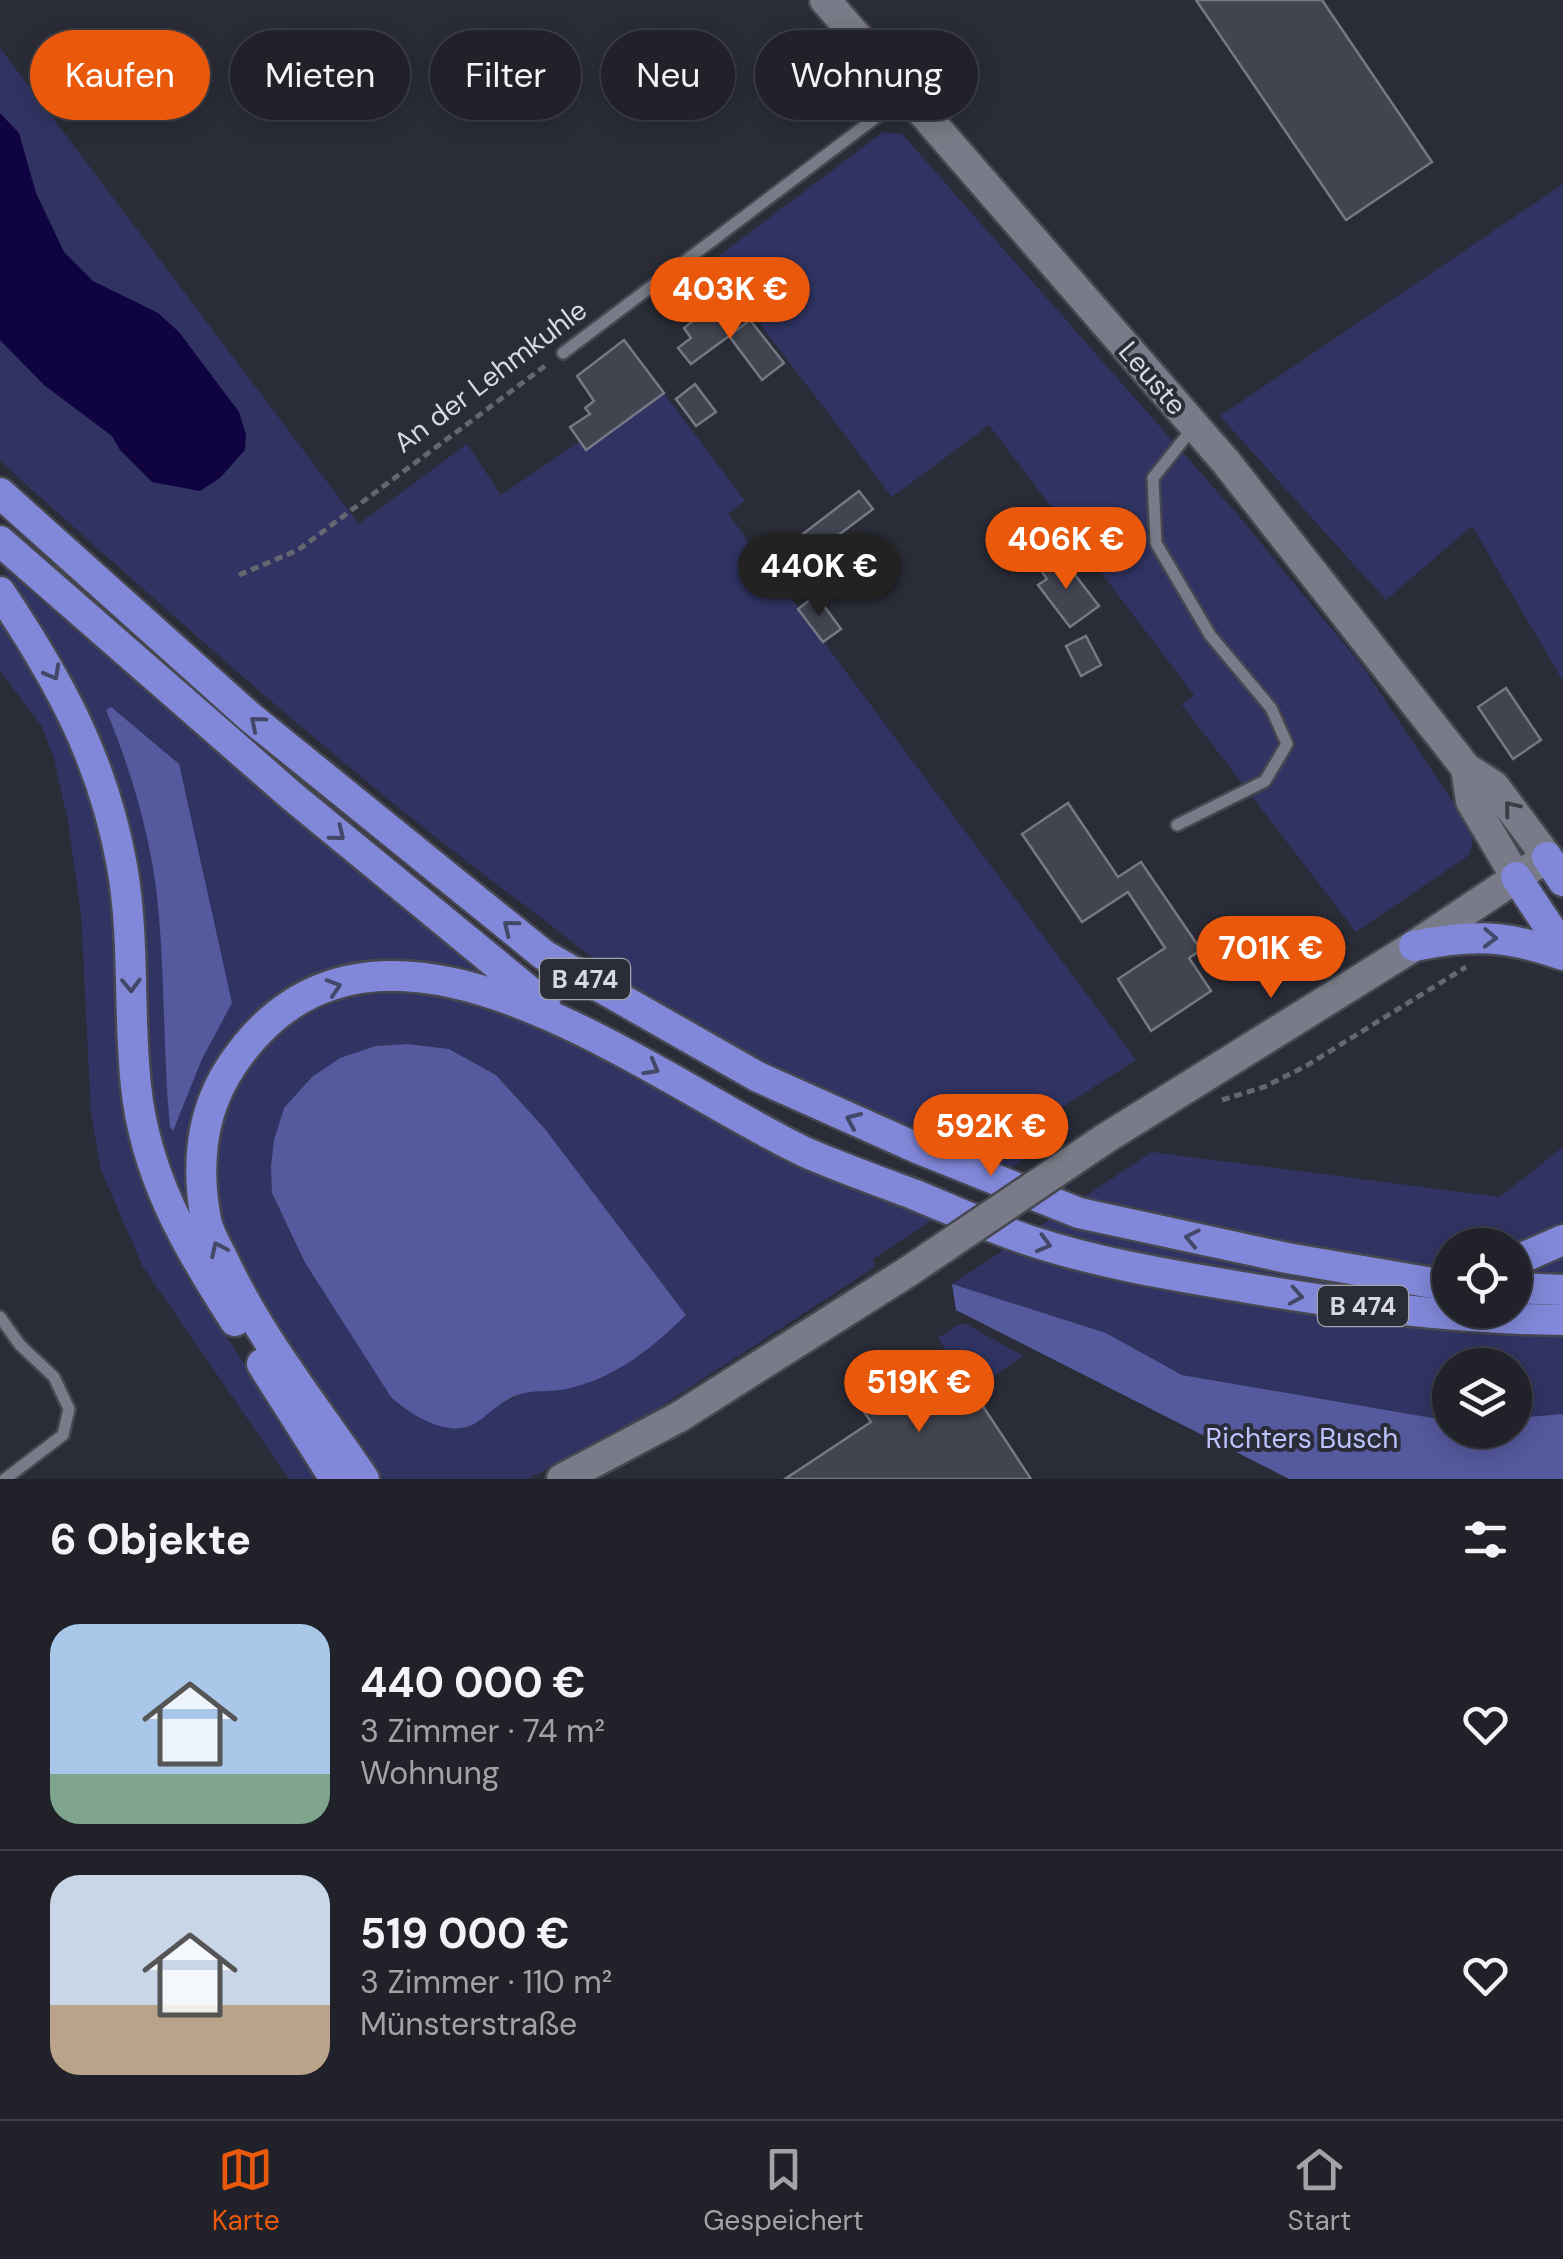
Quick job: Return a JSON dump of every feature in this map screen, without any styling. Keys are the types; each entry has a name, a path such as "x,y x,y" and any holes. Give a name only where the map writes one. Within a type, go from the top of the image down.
{"highway":[{"name":"B 474","path":"0,493 250,718 544,955 758,1078 1079,1213 1288,1258 1432,1283"},
{"name":"B 474","path":"0,540 293,797 566,1022 806,1152 1030,1240 1165,1274 1315,1300 1452,1316 1563,1320"},
{"path":"0,592 48,663 97,765 124,881 136,1087 147,1147 166,1204 188,1249 335,1479"},
{"path":"1516,877 1563,952"},
{"path":"1414,946 1458,938 1500,938 1563,952"},
{"path":"364,1479 239,1292 206,1224 201,1158 216,1089 243,1048 272,1020 304,998 340,984 377,977 450,981 566,1022"},
{"path":"1532,1254 1563,1240"},
{"path":"1288,1258 1432,1270"},
{"path":"1532,1289 1563,1290"}],"main road":[{"name":"Leuste","path":"825,0 851,30"},
{"name":"Leuste","path":"930,120 1195,426 1466,768 1494,786 1558,861"},
{"name":"Leuste","path":"1466,768 1470,801 1516,877"},
{"path":"562,1479 680,1416 1516,877 1558,861"},
{"path":"597,1479 680,1416"}],"lane":[{"name":"An der Lehmkuhle","path":"563,353 872,120"},
{"path":"1177,825 1265,781 1288,744 1271,708 1210,635 1156,543 1153,478 1195,426"},
{"path":"0,1316 20,1345 54,1377 69,1408 63,1436 5,1479"}],"path":[{"name":"An der Lehmkuhle","path":"239,575 298,550 563,353"},
{"path":"1218,1101 1264,1087 1306,1066 1473,964"}],"shaded area":[{"path":"0,48 30,88 30,120 54,120 359,524 467,444 501,495 580,441 586,449 664,393 745,501 728,514 1136,1060 1033,1126 1072,1128 1009,1169 837,1099 754,1059 635,989 462,858 212,650 0,460"},
{"path":"0,113 19,133 36,193 64,252 93,281 158,313 179,332 239,412 246,435 245,450 220,478 200,491 152,482 120,450 112,436 44,385 0,340"},
{"path":"883,132 902,134 1236,513 1360,663 1469,826 1473,840 1469,855 1356,932 1182,705 1194,695 989,425 892,497 712,261"},
{"path":"1563,184 1563,681 1472,526 1386,600 1220,416"},
{"path":"2,566 289,815 493,978 417,966 242,1034 193,1230 157,1132 108,760 64,666"},
{"path":"0,614 50,693 100,819 166,1233 241,1359 327,1479 289,1479 143,1267 101,1170 91,1114 81,914 68,821 54,759 41,725 0,671"},
{"path":"433,990 550,1028 724,1127 932,1220 873,1259 875,1267 660,1407 528,1479 374,1479 352,1446 341,1419 238,1259 219,1211 215,1189 217,1132 240,1075 296,1018 360,992","holes":["408,1044 449,1049 496,1075 545,1129 686,1315 606,1375 573,1388 523,1393 493,1408 304,1262 272,1193 274,1140 284,1108 376,1046"]},
{"path":"1563,1147 1563,1414 1532,1417 1532,1348 1432,1348 1432,1418 1182,1375 1106,1333 952,1284 1152,1152 1500,1197"},
{"path":"966,1324 1023,1356 972,1391 938,1338"}],"green space":[{"path":"111,707 179,764 232,1003 202,1059 173,1131 155,880 136,794 106,710"},
{"path":"408,1044 449,1049 496,1075 545,1129 686,1315 647,1349 604,1376 565,1389 519,1395 469,1426 433,1424 391,1397 304,1261 272,1193 271,1167 284,1108 312,1077 340,1058 376,1046"},
{"name":"Richters Busch","path":"952,1284 1106,1333 1182,1375 1432,1418 1432,1448 1532,1448 1532,1417 1563,1414 1563,1479 1289,1479 956,1310"}],"building":[{"path":"1196,0 1322,0 1432,162 1346,220"},
{"path":"713,306 733,333 750,320 784,363 762,380 729,336 691,364 678,348 691,338 684,328"},
{"path":"624,340 664,393 586,450 570,427 590,414 585,408 594,401 577,376"},
{"path":"695,384 716,412 696,426 676,399"},
{"path":"859,491 873,509 804,561 791,543"},
{"path":"1059,554 1099,606 1070,627 1038,585 1047,579 1040,569"},
{"path":"816,595 841,629 823,642 798,609"},
{"path":"1086,636 1101,665 1081,676 1066,646"},
{"path":"1506,688 1541,740 1513,759 1478,707"},
{"path":"1068,803 1118,877 1141,862 1201,950 1189,958 1211,991 1151,1031 1118,979 1165,948 1128,892 1082,922 1022,834"},
{"path":"900,1362 919,1392 957,1367 1031,1479 785,1479 871,1422 852,1394"}]}
